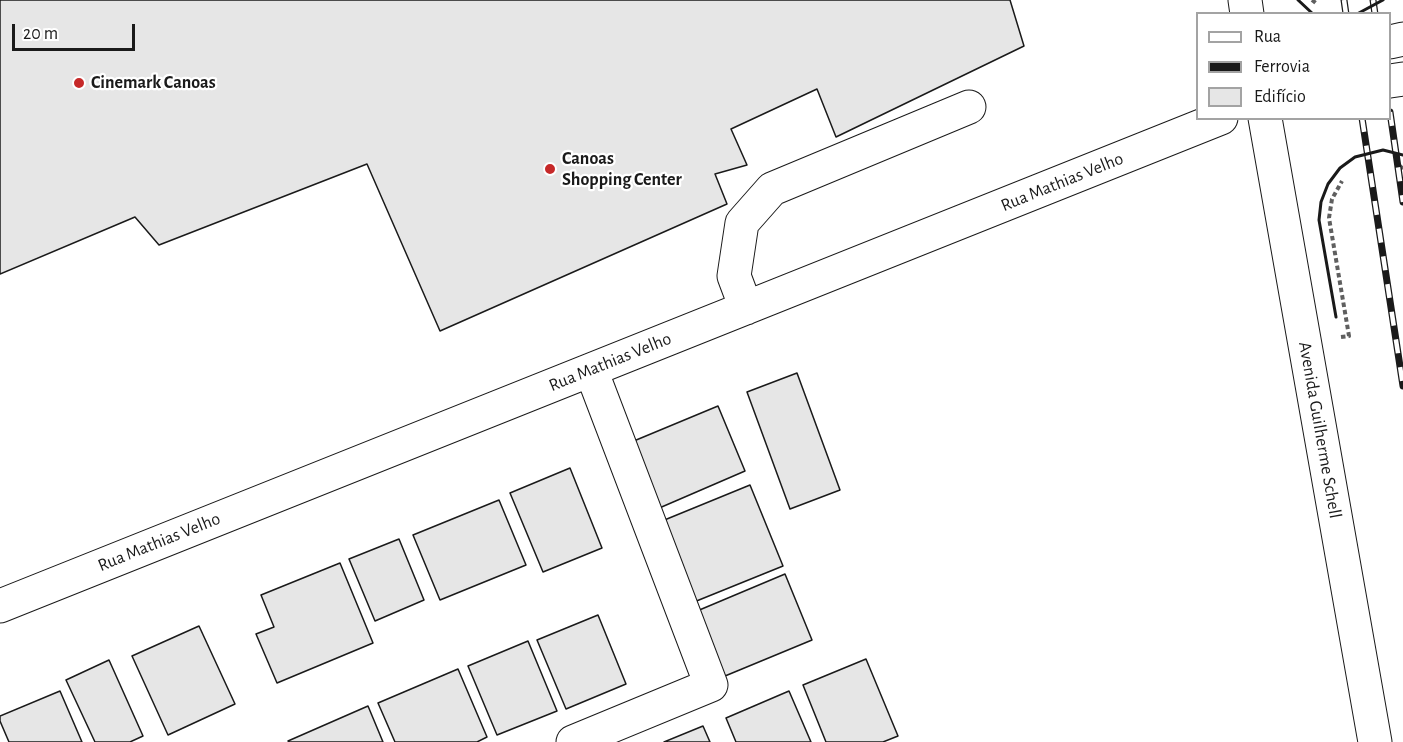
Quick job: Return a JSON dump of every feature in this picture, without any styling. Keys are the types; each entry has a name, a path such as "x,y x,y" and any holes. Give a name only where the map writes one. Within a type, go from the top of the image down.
{"street":[{"path":"746,308 734,276 742,223 772,189 969,107"},
{"name":"Rua Mathias Velho","path":"0,606 1216,120"},
{"name":"Avenida Guilherme Schell","path":"1265,120 1375,742"},
{"path":"573,742 711,686 591,370"}],"path":[{"path":"1312,0 1317,4"},
{"path":"1305,344 1349,336 1329,218 1332,199 1342,181"}],"building":[{"name":"Canoas Shopping Center","path":"0,0 1010,0 1024,46 836,137 817,89 731,129 747,165 715,174 727,204 440,331 367,164 159,245 135,217 0,274"},
{"path":"797,373 840,490 790,509 747,392"},
{"path":"718,406 745,471 657,509 629,443"},
{"path":"570,468 602,548 543,572 510,493"},
{"path":"750,485 783,566 694,602 662,521"},
{"path":"499,500 526,565 440,600 413,535"},
{"path":"399,539 424,600 375,621 349,559"},
{"path":"340,563 373,643 277,683 256,634 274,627 261,595"},
{"path":"785,574 812,640 725,676 697,611"},
{"path":"598,615 626,684 566,709 537,640"},
{"path":"199,626 235,704 168,735 132,656"},
{"path":"528,641 557,711 497,735 468,666"},
{"path":"866,659 898,736 883,742 826,742 803,685"},
{"path":"109,660 143,736 130,742 95,742 66,680"},
{"path":"458,669 487,737 477,742 395,742 378,703"},
{"path":"60,691 82,742 9,742 0,716"},
{"path":"789,691 811,742 736,742 726,718"},
{"path":"368,706 383,742 288,741"},
{"path":"703,726 710,742 664,742"}],"railway":[{"path":"1344,0 1346,12"},
{"path":"1373,0 1375,12"},
{"path":"1391,119 1403,202"},
{"path":"1362,120 1403,386"}],"wall":[{"path":"1298,0 1311,12"},
{"path":"1361,12 1383,0"},
{"path":"1336,317 1319,220 1321,202 1328,184 1340,168 1355,157 1383,150 1403,155"}],"place":[{"name":"Cinemark Canoas","path":"79,83"},
{"name":"Canoas Shopping Center","path":"550,169"}]}
